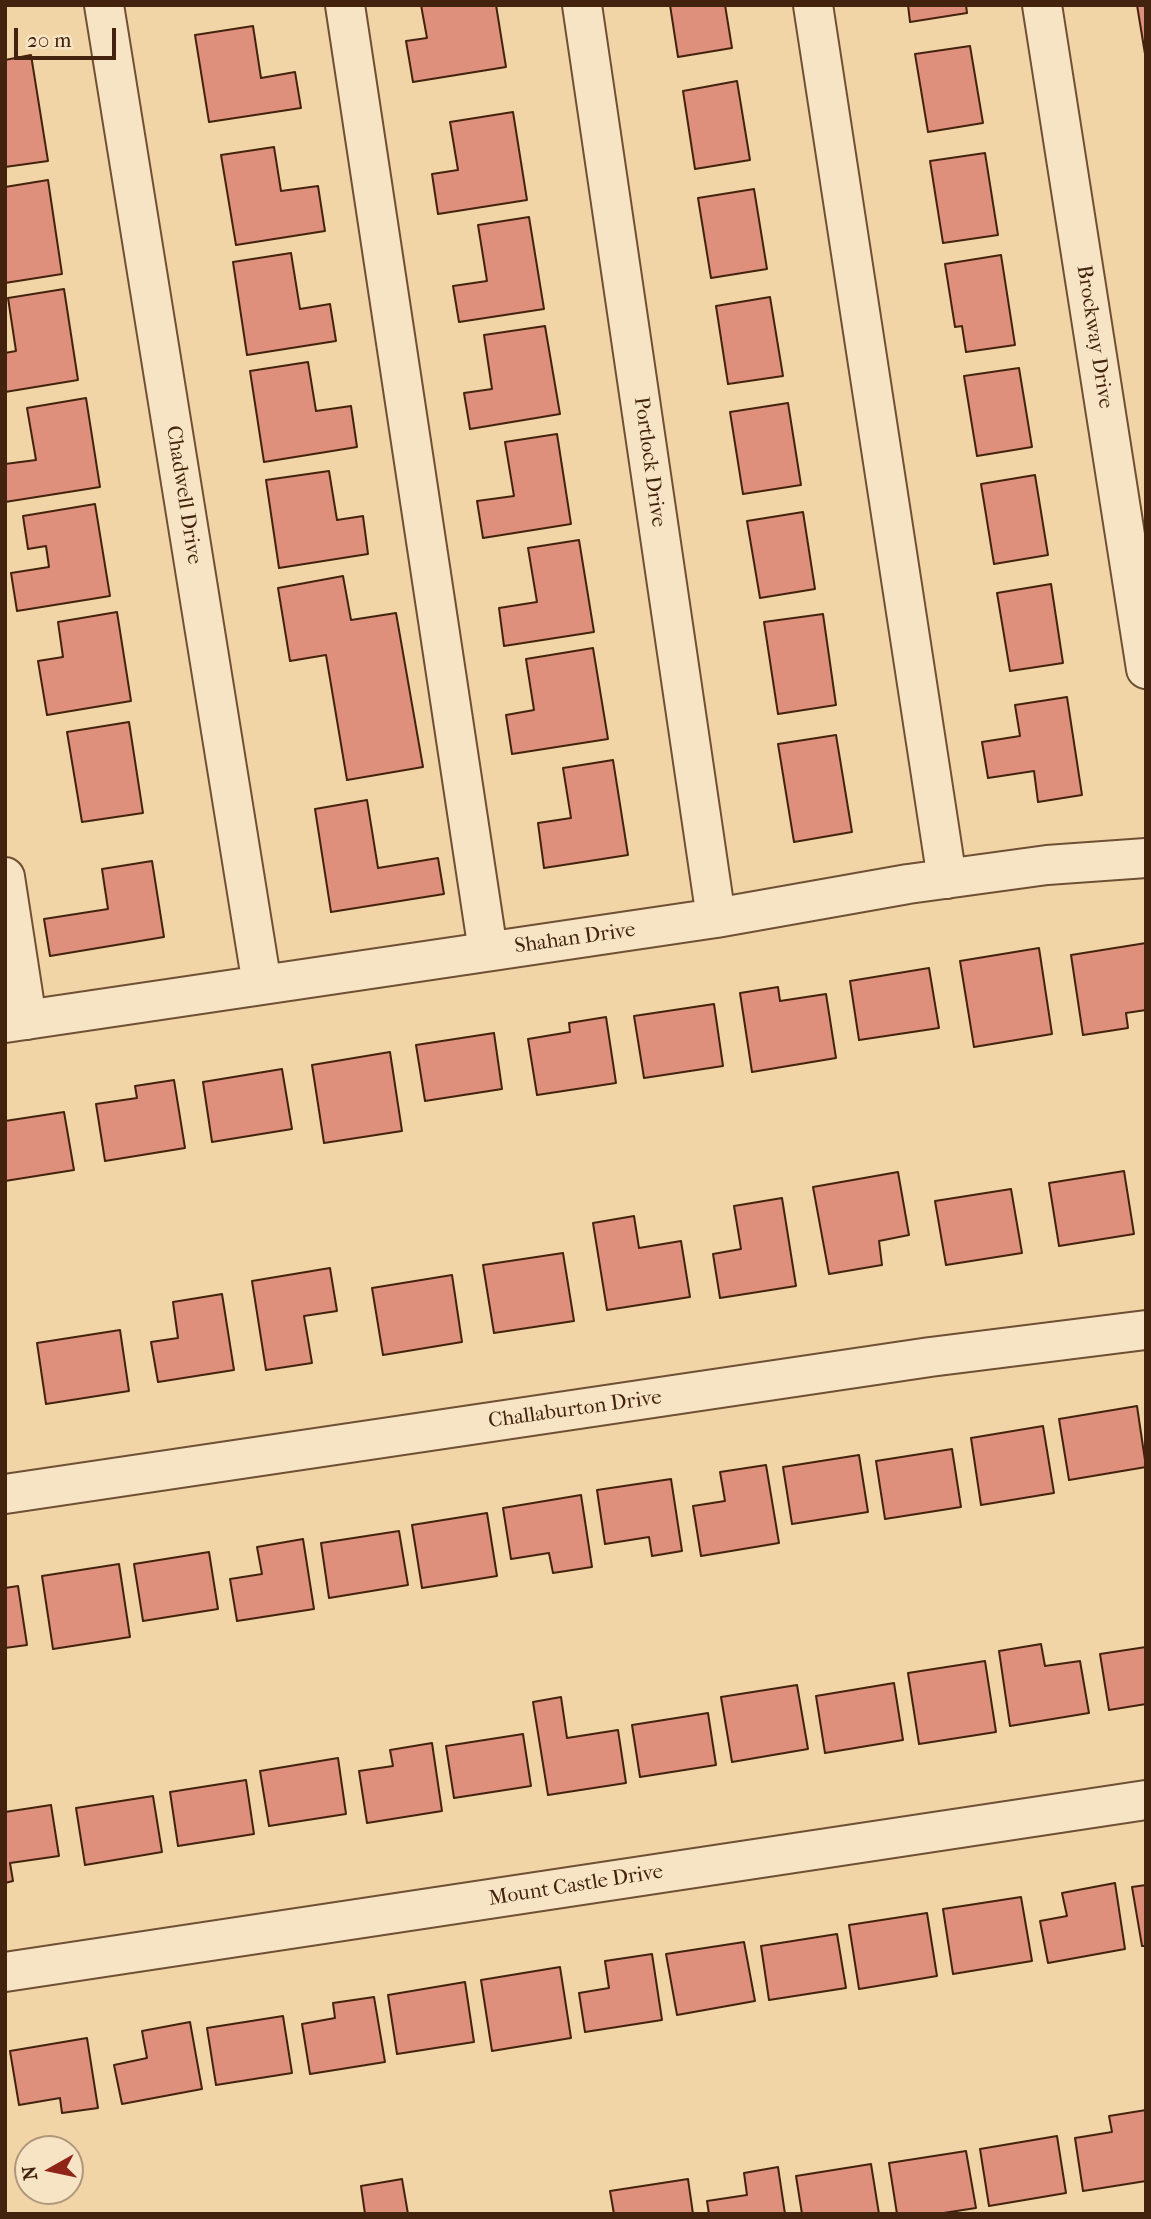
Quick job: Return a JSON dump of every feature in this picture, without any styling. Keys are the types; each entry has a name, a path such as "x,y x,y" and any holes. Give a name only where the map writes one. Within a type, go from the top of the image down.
{"street":[{"name":"Chadwell Drive","path":"104,5 262,985"},
{"path":"345,5 488,951"},
{"name":"Portlock Drive","path":"582,5 716,918"},
{"path":"813,5 947,879"},
{"name":"Brockway Drive","path":"1042,5 1146,669"},
{"name":"Shahan Drive","path":"16,1022 716,918 947,879 1047,865 1146,858"},
{"path":"5,877 16,1022"},
{"name":"Challaburton Drive","path":"5,1494 930,1357 1146,1330"},
{"name":"Mount Castle Drive","path":"5,1972 1146,1800"}],"building":[{"path":"421,5 496,5 506,67 413,82 406,41 427,38"},
{"path":"670,5 725,5 732,48 678,57"},
{"path":"908,5 966,5 967,13 910,22"},
{"path":"1137,5 1146,5 1146,60"},
{"path":"253,26 261,78 295,72 301,108 209,122 195,35"},
{"path":"970,46 983,123 928,132 915,54"},
{"path":"31,55 48,161 5,167 5,60"},
{"path":"737,81 750,160 695,169 683,91"},
{"path":"513,112 527,200 438,214 432,174 458,170 450,122"},
{"path":"274,147 281,191 318,186 325,231 236,245 221,155"},
{"path":"985,153 998,235 943,243 930,161"},
{"path":"48,180 62,274 5,283 5,187"},
{"path":"754,189 767,269 711,278 698,198"},
{"path":"529,217 544,309 459,322 453,286 487,281 478,225"},
{"path":"291,253 300,309 330,304 336,341 247,355 233,262"},
{"path":"1001,255 1015,345 966,352 962,326 955,327 945,264"},
{"path":"64,289 78,380 5,392 5,353 16,351 8,298"},
{"path":"770,297 783,376 728,384 716,306"},
{"path":"545,326 560,414 470,429 464,393 492,389 484,335"},
{"path":"308,362 316,411 351,406 357,447 264,462 250,371"},
{"path":"1019,368 1032,447 977,456 964,376"},
{"path":"86,398 100,487 5,502 5,464 36,460 27,408"},
{"path":"788,403 801,485 743,494 730,412"},
{"path":"557,434 571,524 483,538 477,501 514,496 505,442"},
{"path":"329,471 337,520 363,516 368,554 279,568 266,480"},
{"path":"1035,475 1048,555 994,564 981,484"},
{"path":"95,504 110,596 17,611 11,573 49,567 46,546 28,549 23,516"},
{"path":"803,512 815,589 760,598 747,521"},
{"path":"579,540 594,632 504,646 499,608 537,602 528,548"},
{"path":"343,576 351,620 396,613 423,767 347,780 326,655 290,661 278,588"},
{"path":"1051,584 1063,663 1010,671 997,593"},
{"path":"117,612 131,701 47,715 38,661 63,657 58,622"},
{"path":"823,614 836,705 778,714 764,622"},
{"path":"593,648 608,739 512,754 506,715 534,710 526,659"},
{"path":"1067,697 1082,795 1038,802 1034,771 988,778 982,742 1020,736 1015,705"},
{"path":"129,722 143,813 82,822 67,732"},
{"path":"836,735 852,832 794,842 778,744"},
{"path":"613,760 628,855 544,868 538,823 571,818 563,768"},
{"path":"367,800 378,868 438,858 444,894 331,912 315,809"},
{"path":"152,861 164,937 50,956 44,919 108,909 102,869"},
{"path":"1146,943 1146,1010 1126,1013 1128,1028 1083,1035 1071,955"},
{"path":"1039,948 1052,1034 974,1047 960,961"},
{"path":"929,968 939,1028 859,1040 850,981"},
{"path":"778,987 780,1001 826,994 836,1058 752,1072 740,993"},
{"path":"714,1004 723,1066 644,1078 634,1016"},
{"path":"606,1017 616,1083 537,1095 528,1039 570,1032 569,1023"},
{"path":"494,1033 502,1089 425,1101 416,1045"},
{"path":"390,1052 402,1131 324,1143 312,1065"},
{"path":"282,1069 292,1129 212,1142 203,1082"},
{"path":"174,1080 185,1148 105,1161 96,1104 137,1098 135,1086"},
{"path":"64,1112 74,1170 5,1181 5,1121"},
{"path":"1124,1171 1134,1234 1059,1246 1049,1183"},
{"path":"898,1172 909,1235 879,1241 882,1265 829,1274 813,1187"},
{"path":"1011,1189 1022,1253 946,1265 935,1201"},
{"path":"782,1198 796,1286 720,1298 713,1254 741,1249 734,1206"},
{"path":"634,1216 639,1248 681,1241 690,1297 607,1310 593,1223"},
{"path":"563,1253 574,1321 494,1333 483,1265"},
{"path":"330,1268 337,1311 304,1316 312,1363 266,1370 252,1281"},
{"path":"452,1275 462,1342 383,1355 372,1288"},
{"path":"222,1294 234,1370 158,1382 151,1342 178,1338 173,1302"},
{"path":"120,1330 129,1391 46,1404 37,1343"},
{"path":"1137,1406 1146,1467 1069,1480 1059,1419"},
{"path":"1043,1426 1054,1493 981,1505 971,1438"},
{"path":"952,1449 961,1507 885,1519 876,1461"},
{"path":"859,1455 868,1512 792,1524 783,1467"},
{"path":"766,1465 779,1543 701,1556 693,1506 725,1501 720,1472"},
{"path":"671,1479 682,1551 652,1556 649,1537 605,1544 597,1490"},
{"path":"581,1495 592,1567 553,1573 549,1553 511,1559 503,1508"},
{"path":"487,1513 497,1576 422,1588 412,1525"},
{"path":"399,1531 408,1585 329,1598 321,1543"},
{"path":"303,1539 314,1609 237,1621 230,1579 262,1574 257,1547"},
{"path":"209,1552 218,1609 143,1621 134,1564"},
{"path":"119,1564 130,1637 53,1649 42,1576"},
{"path":"18,1586 27,1645 5,1648 5,1588"},
{"path":"1041,1644 1045,1666 1080,1661 1089,1713 1010,1726 999,1651"},
{"path":"1146,1647 1146,1704 1109,1710 1100,1654"},
{"path":"985,1661 996,1732 919,1744 908,1673"},
{"path":"894,1683 903,1740 825,1753 816,1696"},
{"path":"797,1685 808,1749 732,1762 721,1697"},
{"path":"561,1697 567,1738 618,1730 626,1783 548,1795 533,1702"},
{"path":"708,1713 716,1765 640,1777 632,1725"},
{"path":"523,1734 531,1786 454,1798 446,1746"},
{"path":"432,1743 442,1811 367,1823 359,1771 393,1766 390,1750"},
{"path":"338,1758 346,1814 269,1826 260,1771"},
{"path":"246,1780 254,1834 178,1846 170,1792"},
{"path":"153,1796 162,1852 85,1865 76,1808"},
{"path":"51,1805 59,1856 10,1863 13,1881 5,1883 5,1812"},
{"path":"1115,1883 1125,1949 1048,1963 1040,1921 1067,1916 1062,1893"},
{"path":"1146,1885 1146,1946 1142,1946 1132,1887"},
{"path":"1021,1897 1032,1961 953,1974 943,1909"},
{"path":"927,1913 937,1976 859,1989 849,1925"},
{"path":"837,1934 846,1988 769,2000 761,1946"},
{"path":"744,1942 755,2001 677,2015 666,1954"},
{"path":"652,1954 662,2020 585,2032 579,1993 609,1988 605,1961"},
{"path":"560,1967 571,2038 492,2051 481,1980"},
{"path":"465,1982 474,2042 397,2054 388,1995"},
{"path":"374,1997 385,2062 310,2074 302,2024 335,2018 333,2003"},
{"path":"283,2016 292,2073 216,2085 207,2028"},
{"path":"190,2022 202,2089 122,2104 114,2065 147,2058 142,2031"},
{"path":"87,2038 98,2108 62,2113 60,2098 19,2105 10,2051"},
{"path":"1146,2110 1146,2181 1083,2191 1075,2138 1112,2132 1109,2116"},
{"path":"1057,2136 1066,2193 989,2206 980,2149"},
{"path":"966,2151 976,2208 937,2214 897,2214 889,2163"},
{"path":"871,2164 879,2214 802,2214 796,2176"},
{"path":"778,2167 785,2214 709,2214 707,2201 747,2195 744,2173"},
{"path":"402,2179 408,2214 365,2214 361,2186"},
{"path":"688,2179 693,2214 614,2214 610,2191"}]}
